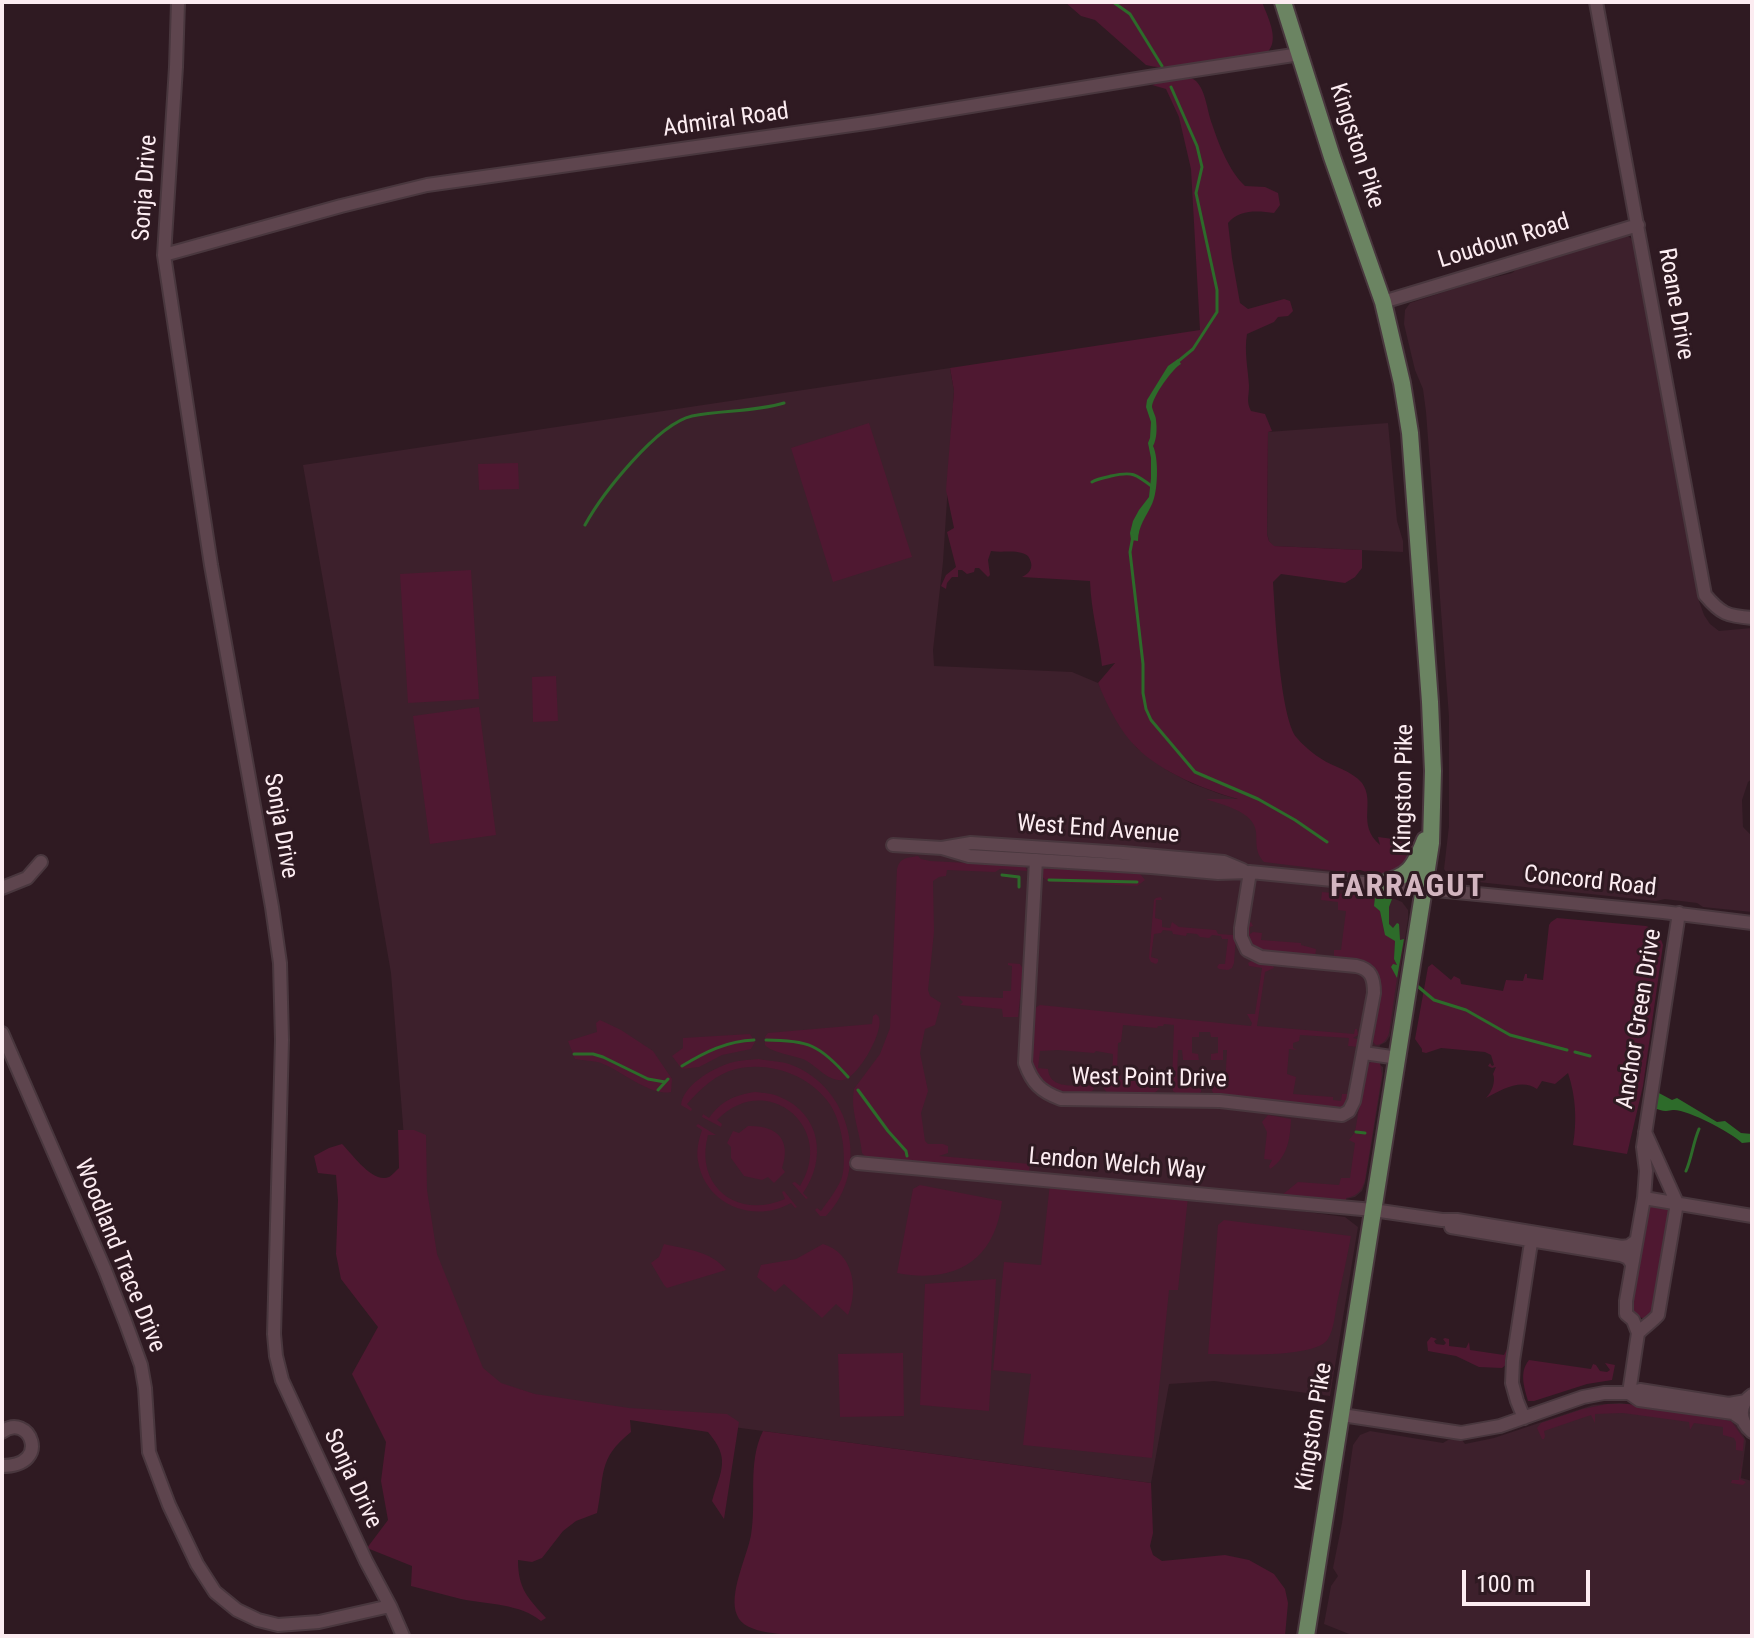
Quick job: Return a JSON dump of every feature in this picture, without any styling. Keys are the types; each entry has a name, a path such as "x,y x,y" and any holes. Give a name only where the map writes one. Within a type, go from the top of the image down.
{"main road":[{"name":"Kingston Pike","path":"1283,2 1332,157 1383,302 1402,383 1410,433 1433,771 1432,824 1408,997 1306,1636"},
{"path":"1378,884 1403,877 1410,871 1432,824"}],"street":[{"name":"Sonja Drive","path":"178,2 164,255 211,565 280,963 282,1040 274,1318 276,1356 282,1380 403,1636"},
{"name":"Roane Drive","path":"1596,2 1705,595 1717,610 1735,617 1752,618"},
{"name":"Admiral Road","path":"164,255 427,185 873,122 1300,54"},
{"name":"Loudoun Road","path":"1383,302 1638,225"},
{"name":"West End Avenue","path":"942,848 971,843 1123,853 1224,862 1250,872"},
{"name":"West End Avenue","path":"893,845 942,848 969,856 1218,873 1250,872 1424,888"},
{"name":"West Point Drive","path":"1036,860 1025,1063 1034,1083 1044,1092 1061,1099 1220,1101 1342,1115 1349,1111 1354,1101 1364,1053"},
{"path":"2,888 27,878 41,862"},
{"path":"1250,872 1241,928 1247,950 1261,957 1356,966 1368,970 1374,993 1364,1053 1398,1058"},
{"name":"Concord Road","path":"1424,888 1752,923"},
{"name":"Anchor Green Drive","path":"1643,1328 1628,1317 1625,1309 1644,1198 1646,1171 1643,1147 1647,1117 1679,913"},
{"name":"Woodland Trace Drive","path":"2,1033 105,1270 141,1365 149,1452 169,1505 197,1564 215,1592 237,1610 278,1625 319,1622 390,1606"},
{"path":"1629,1393 1643,1328 1658,1315 1677,1203 1645,1132"},
{"name":"Lendon Welch Way","path":"857,1163 1373,1210 1457,1220 1532,1236"},
{"path":"1644,1198 1752,1216"},
{"path":"1532,1236 1622,1247 1636,1241"},
{"path":"1532,1236 1621,1255 1632,1264"},
{"path":"1524,1418 1512,1383 1532,1236"},
{"path":"1342,1415 1461,1433 1500,1426 1583,1397 1604,1393 1640,1390 1729,1404 1749,1398"},
{"path":"1629,1393 1639,1400 1733,1413 1752,1432"},
{"path":"1743,1420 1741,1411 1749,1398"},
{"path":"2,1432 6,1428 16,1427 25,1430 31,1438 32,1448 30,1456 21,1463 2,1466"}],"shaded area":[{"path":"1065,2 1262,2 1272,30 1272,44 1264,55 1220,63 1175,68 1146,65 1095,20 1081,16"},
{"path":"1178,77 1192,78 1199,85 1221,149 1239,180 1245,186 1265,187 1278,193 1280,205 1274,213 1244,213 1228,223 1240,303 1248,309 1284,299 1290,301 1293,311 1247,334 1246,341 1251,411 1265,414 1272,431 1268,432 1267,534 1274,546 1362,550 1362,568 1345,583 1281,574 1273,582 1282,688 1291,727 1297,738 1317,756 1362,783 1367,798 1367,821 1373,837 1380,845 1378,837 1416,842 1408,866 1382,877 1360,870 1355,870 1361,874 1264,862 1258,852 1256,832 1250,819 1236,810 1206,799 1238,799 1184,779 1158,765 1131,742 1098,683 1115,663 1102,666 1090,581 1022,577 1031,568 1028,556 991,551 988,577 979,568 967,574 958,570 958,577 952,577 946,589 941,586 946,575 956,567 947,532 954,528 946,490 954,391 950,368 1200,330 1191,169 1179,117 1166,89 1152,85"},
{"path":"1626,235 1637,242 1699,601 1710,624 1719,631 1752,628 1752,779 1742,800 1743,827 1752,836 1752,912 1665,899 1656,901 1459,880 1449,876 1444,869 1449,826 1449,717 1426,412 1423,389 1404,324 1405,310 1410,303"},
{"path":"1178,359 1181,364 1164,383 1153,402 1157,426 1153,446 1157,466 1156,492 1138,541 1131,540 1133,521 1149,497 1151,458 1148,443 1151,422 1147,400 1168,366"},
{"path":"950,368 954,391 934,666 1072,672 1098,683 1123,730 1137,748 1167,770 1191,783 1244,801 1353,870 1371,895 1395,899 1408,910 1390,1036 1380,1045 1377,1063 1383,1067 1383,1074 1362,1191 1346,1199 1225,1191 1225,1201 1345,1217 1358,1227 1330,1396 1214,1381 1169,1384 1151,1483 569,1405 469,1374 406,1163 391,973 303,465"},
{"path":"869,423 912,557 833,582 791,448"},
{"path":"1388,423 1403,552 1273,546 1267,534 1268,432"},
{"path":"518,463 519,489 479,490 478,464"},
{"path":"471,570 479,699 408,703 400,574"},
{"path":"556,676 558,721 533,722 532,677"},
{"path":"479,707 496,835 430,844 413,716"},
{"path":"918,856 930,861 1025,866 1027,871 947,870 946,876 933,881 934,932 928,990 930,996 941,1003 935,1025 925,1029 920,1053 928,1091 921,1113 925,1141 948,1146 948,1153 939,1156 1030,1164 1029,1172 874,1159 862,1153 854,1113 854,1089 880,1054 890,1028 897,869 902,860"},
{"path":"1045,868 1140,874 1145,880 1137,886 1049,882 1041,876"},
{"path":"1322,892 1375,897 1374,905 1380,911 1384,931 1395,940 1394,959 1397,965 1394,970 1397,978 1389,1033 1380,1044 1376,1045 1371,1040 1379,976 1365,962 1334,959 1334,950 1341,950 1346,911 1338,910 1338,902 1321,900"},
{"path":"1161,897 1162,900 1156,900 1155,918 1162,920 1162,927 1170,928 1172,922 1179,927 1216,930 1218,934 1233,935 1238,908 1232,968 1217,967 1225,964 1228,939 1187,933 1186,936 1163,930 1154,934 1151,957 1158,959 1158,962 1151,962 1149,958 1154,900"},
{"path":"1375,897 1392,899 1389,924 1393,928 1399,924 1400,940 1404,939 1397,978 1391,967 1397,965 1394,959 1395,941 1385,935 1380,911 1374,906"},
{"path":"1557,918 1646,926 1657,933 1663,945 1643,1086 1627,1154 1573,1145 1575,1109 1568,1073 1555,1084 1542,1081 1537,1089 1518,1085 1486,1098 1493,1086 1496,1067 1488,1066 1490,1063 1494,1065 1491,1055 1441,1048 1426,1053 1422,1052 1415,1039 1428,967 1432,964 1451,980 1454,976 1460,979 1461,984 1503,991 1506,980 1523,981 1525,974 1527,978 1543,980 1549,925"},
{"path":"1251,922 1250,934 1262,933 1261,940 1301,943 1316,949 1315,958 1256,951 1249,942 1248,924"},
{"path":"1253,960 1272,964 1274,968 1265,972 1257,1026 1354,1034 1357,1029 1358,1035 1353,1038 1361,1040 1359,1047 1348,1046 1349,1038 1300,1035 1299,1041 1293,1043 1293,1048 1297,1050 1289,1049 1287,1074 1296,1077 1293,1094 1333,1097 1333,1100 1341,1101 1342,1094 1351,1094 1347,1107 1337,1110 1215,1095 1212,1091 1213,1079 1215,1087 1225,1087 1227,1050 1223,1050 1223,1060 1211,1060 1211,1054 1218,1053 1218,1037 1211,1037 1210,1032 1199,1032 1199,1037 1192,1037 1192,1053 1198,1054 1199,1060 1183,1060 1182,1050 1178,1050 1179,1087 1197,1087 1198,1082 1202,1082 1201,1092 1176,1093 1172,1084 1174,1025 1164,1024 1157,1028 1123,1025 1121,1042 1118,1043 1117,1073 1121,1080 1158,1082 1161,1074 1161,1086 1152,1094 1107,1093 1103,1087 1112,1082 1113,1054 1096,1051 1040,1051 1038,1068 1048,1069 1053,1081 1072,1086 1093,1086 1090,1093 1057,1092 1040,1084 1032,1066 1031,1052 1035,1008 1040,1005 1251,1026 1247,1014 1255,1014 1262,968 1249,966 1248,963"},
{"path":"1008,963 1020,964 1023,969 1018,1017 1003,1017 1002,1009 960,1005 963,1002 957,996 1003,998 1003,991 1011,991 1012,966"},
{"path":"876,1014 879,1025 873,1044 862,1064 843,1080 832,1079 805,1060 765,1045 768,1033 872,1024"},
{"path":"600,1020 653,1051 672,1079 671,1092 655,1091 601,1063 575,1059 568,1041 597,1032 596,1023"},
{"path":"750,1034 755,1042 751,1049 722,1055 699,1067 682,1069 672,1056 683,1048 683,1038"},
{"path":"759,1059 789,1064 811,1075 828,1091 840,1110 848,1131 851,1153 848,1176 840,1197 826,1216 820,1216 815,1210 821,1211 841,1180 843,1144 832,1108 811,1085 788,1072 775,1069 736,1069 715,1078 703,1088 687,1104 691,1111 681,1105 692,1085 706,1075 731,1063"},
{"path":"1372,1061 1380,1063 1382,1075 1361,1190 1346,1200 1282,1195 1298,1182 1339,1185 1341,1178 1350,1178 1355,1143 1349,1140 1355,1132 1366,1067"},
{"path":"755,1092 774,1095 794,1105 812,1126 817,1152 811,1180 803,1193 806,1199 792,1183 800,1186 809,1164 810,1144 803,1126 791,1112 775,1103 756,1100 736,1106 717,1120 721,1127 702,1117 703,1114 709,1118 729,1100"},
{"path":"1657,1092 1672,1100 1677,1098 1717,1122 1725,1121 1741,1133 1752,1134 1752,1142 1742,1143 1688,1113 1654,1108"},
{"path":"1268,1115 1291,1119 1284,1153 1270,1169 1272,1160 1264,1159 1267,1132 1262,1122"},
{"path":"698,1124 716,1135 708,1135 705,1153 707,1169 723,1194 751,1205 785,1199 784,1191 797,1207 791,1203 777,1209 747,1211 721,1199 702,1176 697,1153 702,1130 696,1126"},
{"path":"748,1126 774,1131 783,1142 785,1158 782,1168 785,1172 774,1183 768,1177 762,1180 744,1176 731,1158 731,1147 727,1143 733,1131 739,1133"},
{"path":"398,1130 414,1130 426,1135 427,1190 437,1254 483,1368 501,1383 535,1394 629,1408 727,1414 739,1422 724,1519 712,1501 721,1473 722,1458 708,1432 630,1420 631,1432 607,1459 597,1513 576,1521 563,1531 542,1558 532,1562 518,1560 525,1592 546,1618 541,1621 514,1608 411,1586 412,1566 367,1548 388,1520 381,1481 386,1442 352,1374 378,1327 341,1279 336,1254 336,1175 318,1173 314,1156 342,1144 370,1172 383,1178 389,1177 399,1168"},
{"path":"1050,1183 1188,1197 1178,1290 1169,1290 1152,1458 1023,1445 1031,1374 993,1370 1004,1262 1041,1265"},
{"path":"920,1185 1002,1201 991,1239 969,1264 937,1275 897,1273 913,1189"},
{"path":"1650,1204 1670,1210 1655,1312 1646,1319 1632,1315 1628,1305 1644,1210"},
{"path":"1224,1220 1351,1236 1328,1339 1307,1350 1291,1353 1208,1354 1218,1225"},
{"path":"664,1244 706,1255 726,1270 667,1288 651,1263 659,1257"},
{"path":"823,1244 841,1255 851,1273 853,1294 848,1315 836,1304 822,1318 784,1284 775,1292 757,1277 761,1265 796,1259"},
{"path":"996,1279 989,1411 920,1405 925,1284"},
{"path":"1431,1337 1437,1339 1434,1341 1436,1344 1444,1345 1443,1339 1449,1339 1449,1346 1466,1348 1469,1342 1470,1350 1504,1355 1507,1349 1507,1364 1502,1368 1479,1367 1456,1356 1428,1351 1427,1342"},
{"path":"903,1353 904,1416 840,1417 838,1354"},
{"path":"1529,1360 1591,1369 1593,1364 1600,1371 1607,1372 1610,1370 1605,1363 1615,1365 1612,1380 1528,1401 1523,1375"},
{"path":"1620,1403 1728,1418 1742,1432 1746,1441 1741,1478 1752,1481 1752,1636 1354,1636 1324,1624 1331,1586 1338,1576 1333,1568 1353,1445 1360,1435 1370,1431 1443,1443 1462,1440 1465,1444 1494,1438 1593,1405"},
{"path":"1607,1404 1628,1404 1731,1421 1744,1439 1743,1451 1736,1450 1734,1438 1723,1435 1723,1427 1694,1423 1690,1430 1689,1422 1623,1413 1595,1414 1595,1423 1591,1415 1544,1431 1544,1439 1537,1428 1541,1423"},
{"path":"763,1431 1151,1483 1153,1533 1150,1546 1153,1555 1162,1561 1225,1555 1249,1560 1274,1574 1285,1589 1288,1603 1285,1636 805,1636 757,1630 741,1622 735,1597 751,1535 755,1456"},
{"path":"1742,1456 1740,1479 1746,1482 1743,1485 1731,1483 1732,1480 1739,1480"}],"waterway":[{"path":"1113,2 1130,14 1162,66"},
{"path":"1171,87 1197,146 1202,167 1196,193 1217,290 1217,312 1193,349 1176,363"},
{"path":"585,525 632,462 678,422 692,416 784,403"},
{"path":"1092,482 1130,474 1154,488"},
{"path":"1133,536 1130,552 1143,664 1143,693 1151,720 1195,772 1258,799 1327,842"},
{"path":"1002,875 1019,877 1019,887"},
{"path":"1049,880 1137,882"},
{"path":"1415,984 1434,1000 1466,1010 1510,1035 1567,1050"},
{"path":"682,1066 716,1048 754,1040"},
{"path":"766,1040 793,1041 812,1046 848,1077"},
{"path":"1575,1052 1590,1056"},
{"path":"574,1054 603,1057 648,1079 665,1082"},
{"path":"658,1090 668,1079"},
{"path":"858,1090 907,1156"},
{"path":"1686,1171 1699,1129"},
{"path":"1356,1132 1365,1133"}],"district":[{"name":"FARRAGUT","path":"1408,888"}]}
